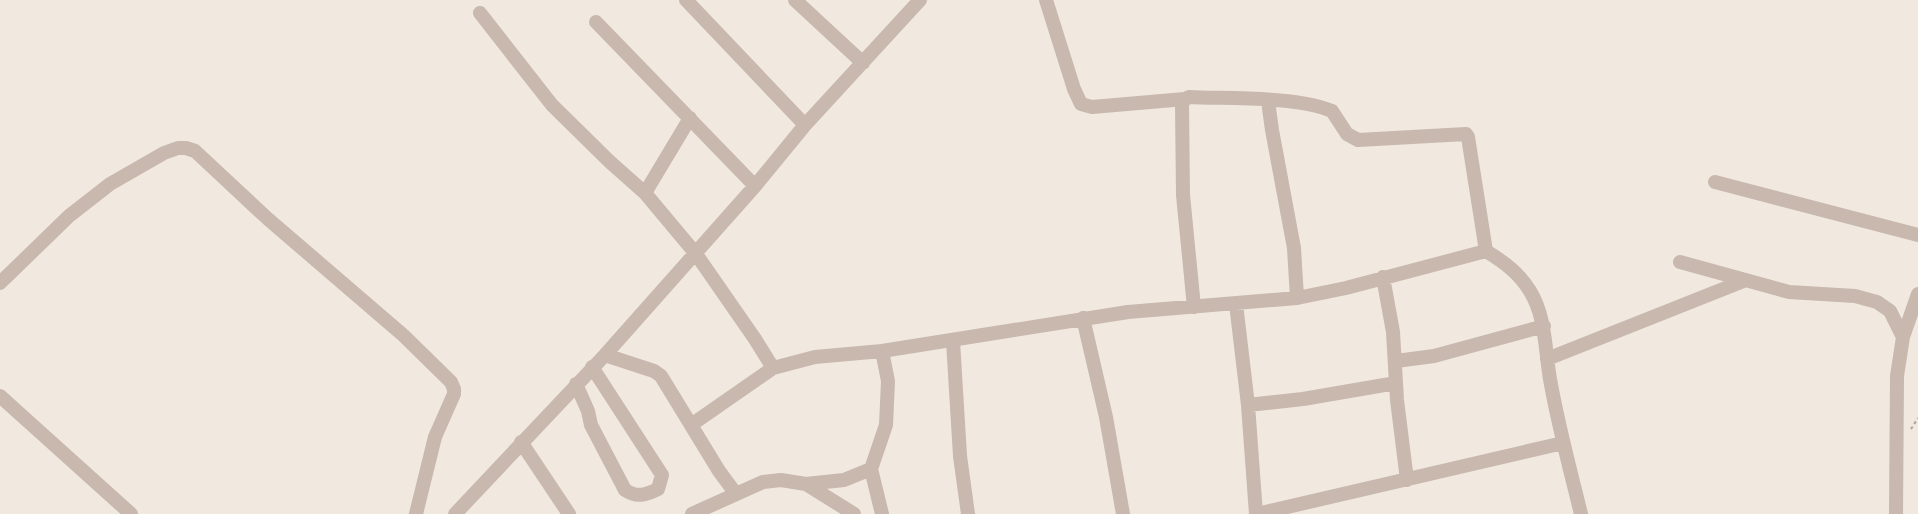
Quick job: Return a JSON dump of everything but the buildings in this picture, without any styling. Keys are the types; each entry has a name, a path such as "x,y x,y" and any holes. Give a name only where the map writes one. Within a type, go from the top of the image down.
{"street":[{"path":"686,0 806,125"},
{"path":"795,0 863,63"},
{"path":"455,514 605,355 696,254 806,125 920,0"},
{"path":"1047,0 1074,89 1081,104 1092,107 1189,97 1268,100 1310,105 1332,111 1347,134 1358,140 1466,134 1486,251 1517,273 1531,292 1544,327 1547,358 1563,443 1581,514"},
{"path":"480,12 552,105 645,193 696,254 773,368"},
{"path":"596,22 755,186"},
{"path":"1185,99 1182,104 1183,195 1194,307"},
{"path":"1268,100 1294,248 1297,298"},
{"path":"645,193 690,118"},
{"path":"0,283 69,216 110,184 178,147 195,151 268,219 403,335 451,382 454,394 435,437 416,514"},
{"path":"1715,182 1918,235"},
{"path":"691,425 773,368 815,357 953,341 1128,312 1297,298 1346,288 1486,251"},
{"path":"1680,262 1789,292 1855,296 1877,302 1890,311 1903,337"},
{"path":"1383,277 1396,361 1396,383 1407,480"},
{"path":"1547,358 1746,280"},
{"path":"1896,514 1898,376 1903,337 1918,294"},
{"path":"1236,304 1248,405 1256,514 1563,443"},
{"path":"1083,318 1106,417 1123,514"},
{"path":"1396,361 1434,356 1544,327"},
{"path":"953,341 960,456 968,514"},
{"path":"882,351 888,381 886,425 871,469 882,514"},
{"path":"605,355 658,373 736,494"},
{"path":"576,384 591,425 625,490 631,494 640,495 658,489 662,475 592,368"},
{"path":"1248,405 1303,399 1396,383"},
{"path":"0,396 131,514"},
{"path":"521,442 569,514"},
{"path":"692,514 763,482 781,480 806,484 844,480 871,469"},
{"path":"806,484 854,514"}]}
